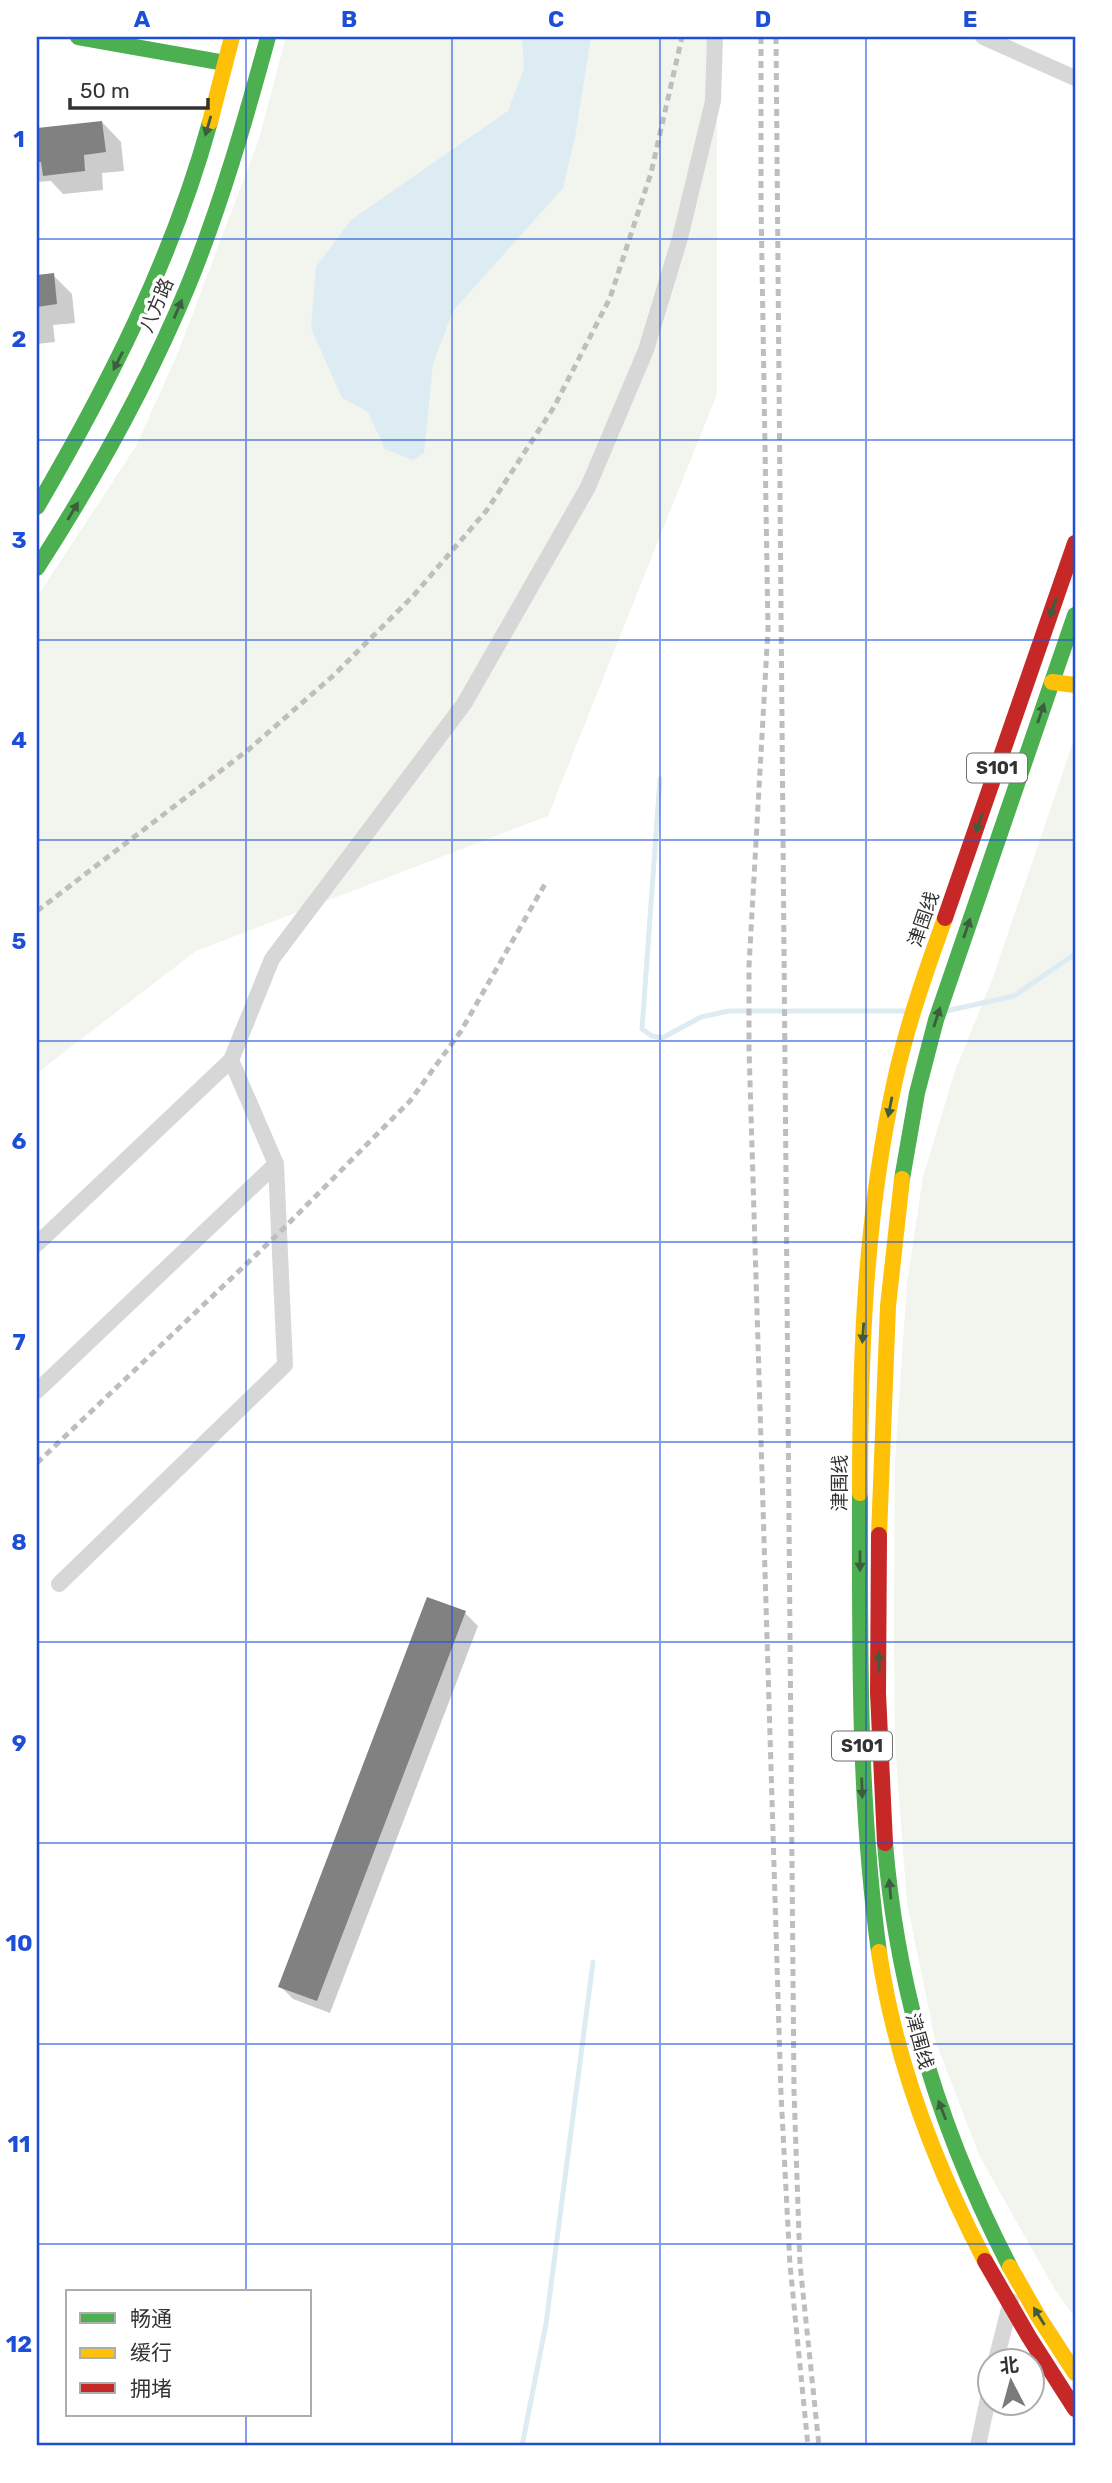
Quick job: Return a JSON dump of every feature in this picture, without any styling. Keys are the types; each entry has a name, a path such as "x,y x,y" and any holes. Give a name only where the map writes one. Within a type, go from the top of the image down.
{"main road":[{"path":"78,37 225,63"},
{"name":"八方路","path":"37,507 127,345 165,260 203,144 232,37"},
{"name":"八方路","path":"37,568 95,475 154,363 206,236 249,110 268,37"},
{"name":"津围线","path":"1075,543 921,993 895,1079 869,1238 862,1348 860,1615 862,1791 867,1865 876,1940 898,2043 918,2110 959,2212 1009,2306 1075,2409"},
{"name":"津围线","path":"1075,615 929,1042 897,1202 889,1290 878,1554 881,1789 893,1918 919,2035 938,2099 961,2159 1018,2282 1075,2373"},
{"path":"1052,681 1075,685"}],"street":[{"path":"37,1244 231,1060 272,959 464,704 588,487 646,349 680,238 713,101 715,37"},
{"path":"983,37 1075,78"},
{"path":"59,1584 285,1365 276,1164 231,1060"},
{"path":"37,1391 276,1164"},
{"path":"1000,2346 1018,2282"},
{"path":"978,2446 984,2416"}],"shaded area":[{"path":"286,37 717,37 717,394 548,816 196,951 37,1073 37,597 136,446 177,355 259,139"},
{"path":"522,37 591,37 575,137 563,188 453,311 433,364 424,453 413,460 385,449 368,412 342,398 311,328 316,267 351,220 508,111 524,68"},
{"path":"1075,737 1075,2318 1054,2288 980,2157 935,2040 907,1903 895,1744 894,1626 895,1461 907,1283 923,1177 955,1071 992,980"}],"building":[{"path":"102,121 106,152 84,155 85,171 43,176 41,162 37,162 37,128"},
{"path":"54,273 57,304 37,307 37,275"},
{"path":"427,1597 466,1611 317,2001 278,1987"}],"waterway":[{"path":"660,779 642,1029 652,1036 662,1038 701,1017 729,1011 905,1011"},
{"path":"946,1011 1014,996 1075,954"},
{"path":"522,2446 546,2324 593,1962"}],"railway":[{"path":"37,911 248,750 334,675 414,595 487,510 554,407 610,298 651,173 682,37"},
{"path":"761,37 768,629 749,966 749,1049 781,2094 790,2265 808,2446"},
{"path":"776,37 794,2091 800,2264 819,2446"},
{"path":"37,1463 279,1233 410,1101 461,1031 545,884"}],"traffic: fast":[{"path":"78,37 225,63"},
{"path":"37,568 119,430 172,323 222,194 268,37"},
{"path":"37,507 113,368 158,272 195,173 210,122"},
{"path":"902,1179 917,1093 936,1020 1075,615"},
{"path":"860,1493 860,1665 864,1780 879,1952"},
{"path":"885,1843 900,1954 926,2061 963,2166 1010,2267"}],"traffic: slow":[{"path":"210,122 232,37"},
{"path":"1052,682 1075,685"},
{"path":"860,1493 863,1337 877,1182 900,1059 917,998 945,918"},
{"path":"879,1535 888,1306 902,1179"},
{"path":"879,1952 895,2032 919,2111 949,2187 985,2261"},
{"path":"1010,2267 1075,2373"}],"traffic: jam":[{"path":"945,918 1075,543"},
{"path":"879,1535 878,1693 885,1843"},
{"path":"985,2261 1075,2409"}]}
